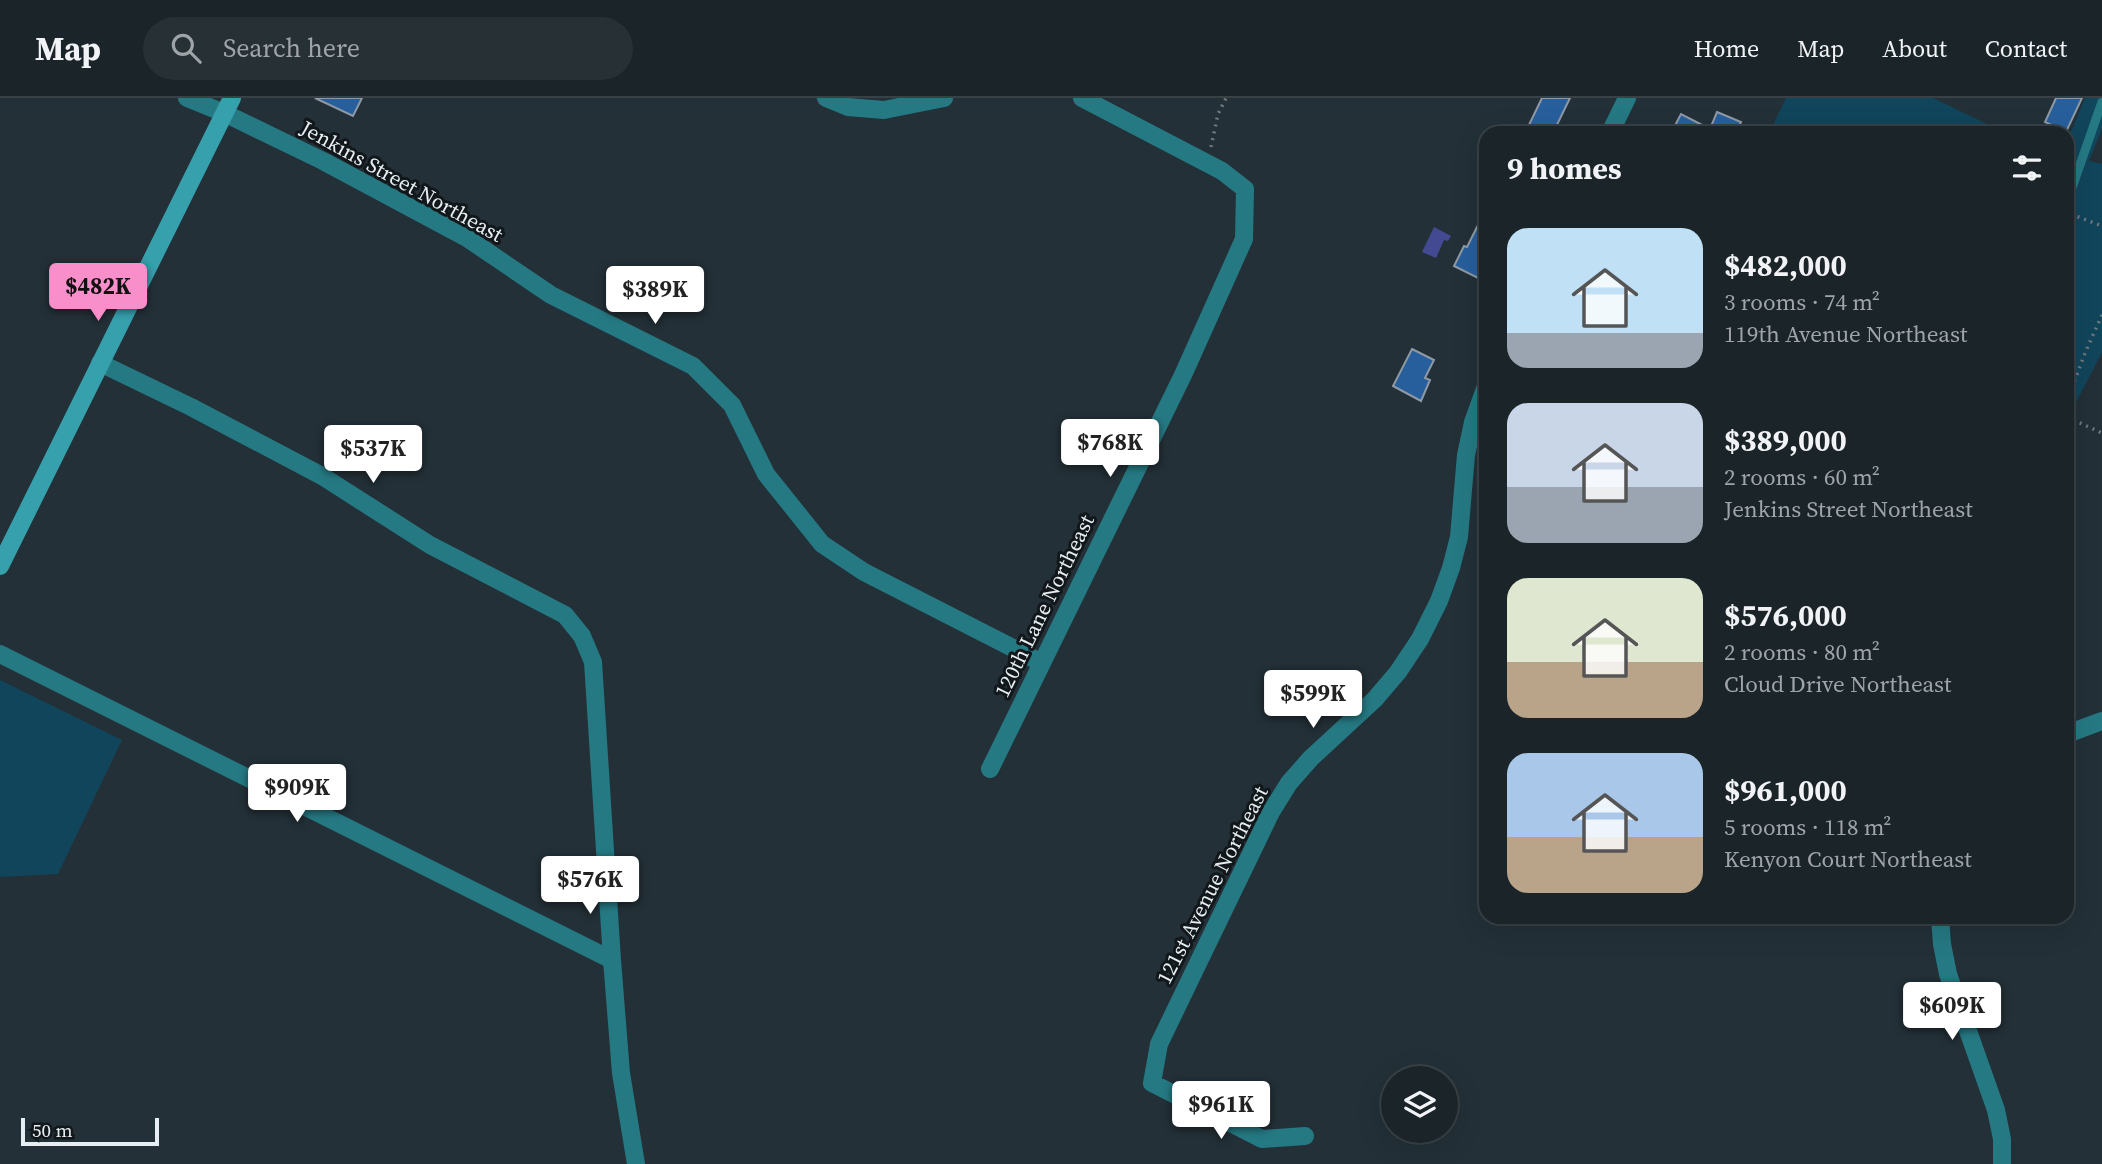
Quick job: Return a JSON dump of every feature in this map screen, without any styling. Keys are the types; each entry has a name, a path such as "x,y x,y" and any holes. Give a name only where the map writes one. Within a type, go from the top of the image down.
{"street":[{"name":"Jenkins Street Northeast","path":"187,98 228,106 323,161 455,231 551,295 693,366 732,405 766,474 822,544 864,572 1042,663"},
{"path":"827,98 848,107 884,110 944,98"},
{"path":"1082,98 1205,162"},
{"path":"1613,126 1627,98"},
{"path":"0,566 228,106"},
{"name":"120th Lane Northeast","path":"990,768 1183,375 1244,239 1245,190 1222,170 1205,162"},
{"path":"100,363 322,476 430,545 565,615 582,636 593,662 611,960 621,1073 636,1164"},
{"name":"121st Avenue Northeast","path":"1305,1136 1262,1139 1152,1083 1159,1044 1271,811 1289,783 1311,758 1374,699 1398,672 1420,639 1451,568 1459,537 1466,455 1479,405"},
{"path":"0,654 611,960"},
{"path":"2074,731 2102,721"},
{"path":"1941,924 1948,974 1996,1110 2003,1139 2003,1164"}],"lane":[{"path":"2074,182 2102,102"}],"path":[{"path":"1205,162 1214,139 1218,114 1226,98"},
{"path":"2074,215 2102,226"},
{"path":"2074,382 2102,315"},
{"path":"2074,420 2102,433"}],"shaded area":[{"path":"1786,98 1933,98 1991,126 1772,126"},
{"path":"2085,98 2102,98 2102,129 2089,161 2102,164 2102,352 2074,406 2074,126"},
{"path":"1434,227 1451,236 1448,241 1444,240 1436,258 1422,252"},
{"path":"0,680 122,740 58,874 0,877"}],"building":[{"path":"315,98 362,98 353,116"},
{"path":"1542,98 1570,98 1556,126 1528,126"},
{"path":"2056,98 2082,98 2069,126 2053,126 2045,122"},
{"path":"1717,112 1741,122 1739,126 1711,126"},
{"path":"1681,114 1704,126 1675,126"},
{"path":"1479,223 1479,278 1454,266 1464,246 1467,247"},
{"path":"1412,349 1434,360 1425,378 1430,380 1421,401 1393,386"}]}
